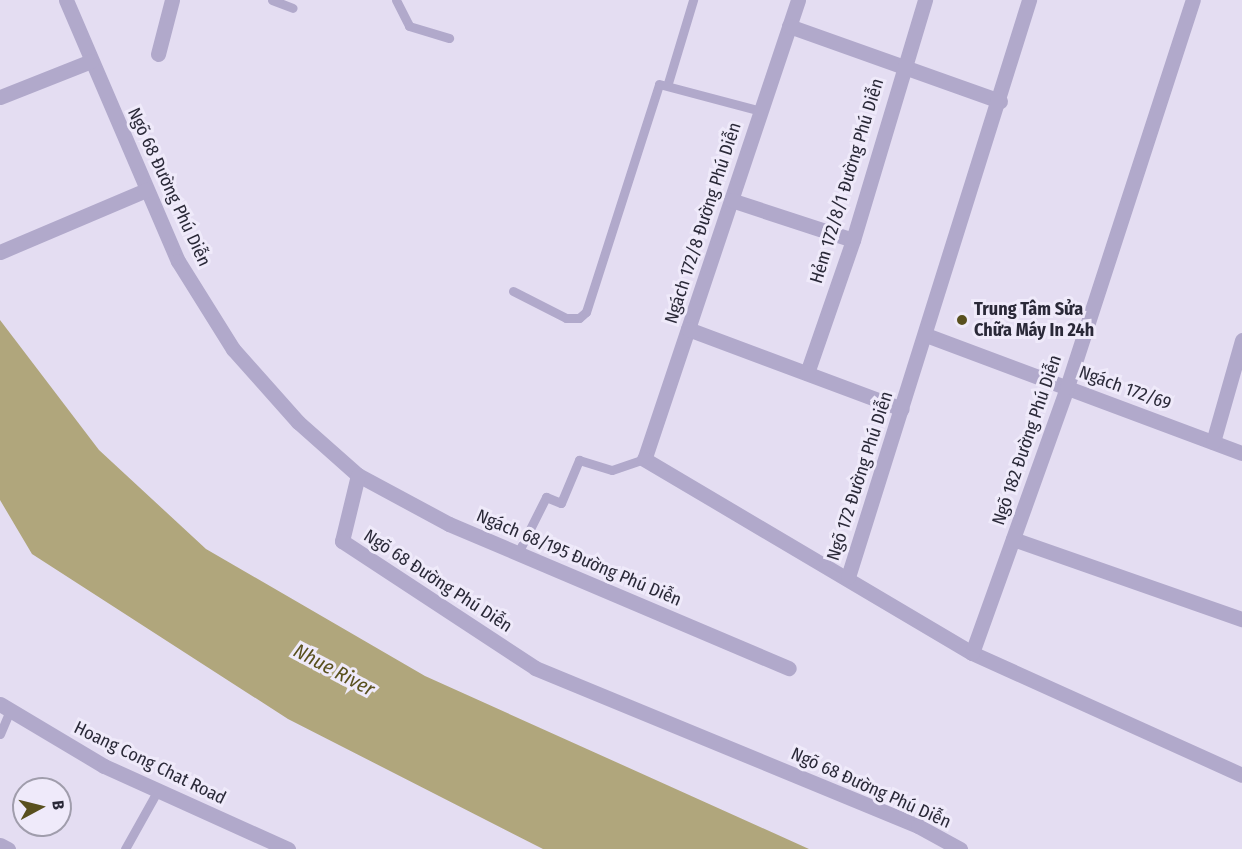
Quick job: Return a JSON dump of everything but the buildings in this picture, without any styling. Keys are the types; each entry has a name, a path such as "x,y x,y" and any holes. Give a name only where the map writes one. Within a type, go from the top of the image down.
{"street":[{"name":"Ngõ 68 Đường Phú Diễn","path":"66,0 178,261 233,349 298,422 358,475 342,541 535,668 918,826 960,849"},
{"path":"158,54 172,0"},
{"name":"Ngách 172/8 Đường Phú Diễn","path":"644,459 798,0"},
{"name":"Hẻm 172/8/1 Đường Phú Diễn","path":"807,373 853,240 902,68 925,0"},
{"name":"Ngõ 172 Đường Phú Diễn","path":"1029,0 1000,101 848,577 972,652 1242,775"},
{"name":"Ngõ 182 Đường Phú Diễn","path":"972,652 1067,387 1193,0"},
{"path":"789,26 1000,101"},
{"path":"0,97 91,61"},
{"path":"0,252 146,190"},
{"path":"731,200 853,240"},
{"path":"688,330 902,408"},
{"name":"Ngách 172/69","path":"926,335 1242,453"},
{"path":"1213,442 1242,340"},
{"path":"644,459 848,577"},
{"name":"Ngách 68/195 Đường Phú Diễn","path":"358,475 449,524 789,668"},
{"path":"1013,539 1242,619"},
{"name":"Hoang Cong Chat Road","path":"5,707 104,766 288,849"},
{"path":"0,846 8,849"}],"lane":[{"path":"272,0 293,8"},
{"path":"396,0 409,26 449,38"},
{"path":"668,83 693,0"},
{"path":"513,291 566,318 579,318 586,312 652,99 659,84 668,83 761,111"},
{"path":"518,553 546,497 561,503 579,459 612,470 644,459"},
{"path":"0,734 5,707"},
{"path":"125,849 159,790"}],"water":[{"name":"Nhue River","path":"0,320 99,450 206,549 425,676 809,849 543,849 288,719 32,554 0,500"}],"place":[{"name":"Trung Tâm Sửa Chữa Máy In 24h","path":"962,320"}]}
